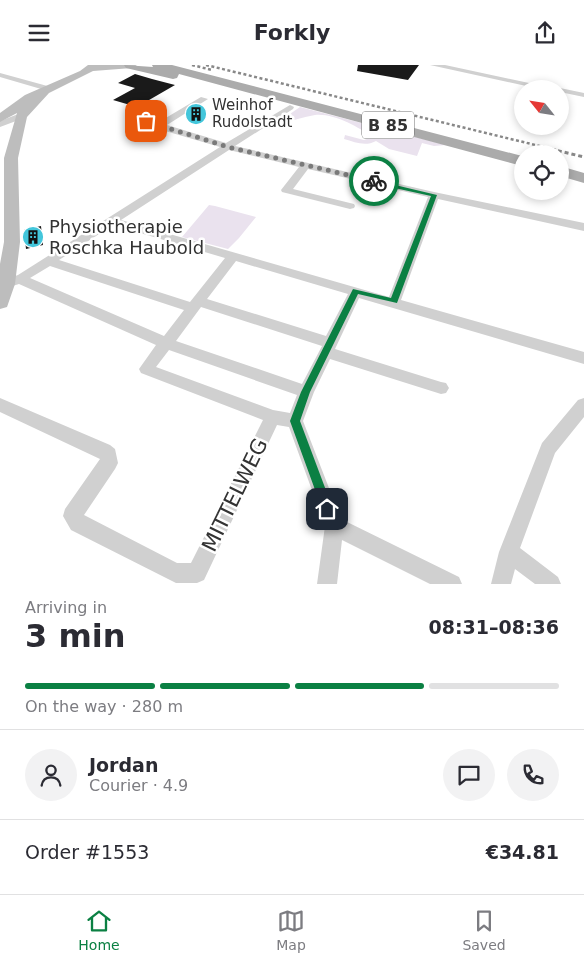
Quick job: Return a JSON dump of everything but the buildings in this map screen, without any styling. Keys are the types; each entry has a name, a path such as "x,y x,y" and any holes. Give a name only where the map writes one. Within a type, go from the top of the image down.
{"main road":[{"name":"B 85","path":"131,65 185,78 253,90"},
{"name":"B 85","path":"158,65 514,159"},
{"path":"569,174 584,178"}],"street":[{"name":"B 85","path":"94,67 131,65"},
{"path":"434,65 514,81"},
{"path":"0,118 15,109 29,97 94,67"},
{"path":"0,75 46,90"},
{"path":"0,124 21,116 46,90"},
{"path":"569,92 584,95"},
{"path":"158,126 204,99"},
{"path":"0,301 13,282 290,107"},
{"path":"13,282 12,242 5,180 21,116"},
{"path":"134,117 228,147 304,166 584,227"},
{"path":"0,139 11,159"},
{"path":"304,166 286,190 350,206"},
{"path":"394,301 434,195"},
{"path":"112,221 394,301 584,358"},
{"name":"MITTELWEG","path":"234,255 146,369 273,417 295,421"},
{"path":"49,261 197,304 328,347 440,388"},
{"path":"13,282 166,343 306,392"},
{"path":"327,584 334,526 295,421 306,392 356,291"},
{"name":"MITTELWEG","path":"0,405 104,451 109,455 109,463 72,516 78,523 176,573 194,579 273,417"},
{"path":"501,584 509,552 548,449 584,405"},
{"path":"334,526 452,584"},
{"path":"509,552 551,584"}],"shaded area":[{"path":"300,107 446,145 434,146 422,143 417,156 389,149 376,141 364,144 344,139 345,135 364,140 373,137 353,125 330,116 315,115 277,123"},
{"path":"209,205 256,217 228,249 182,237"}],"railway":[{"path":"192,65 212,70"},
{"path":"206,65 535,145"},
{"path":"569,153 584,157"}],"way so far":[{"path":"146,121 228,147 374,181"}],"place":[{"name":"Weinhof Rudolstadt","path":"196,114"},
{"name":"Physiotherapie Roschka Haubold","path":"33,237"}],"route":[{"path":"327,509 295,421 306,392 356,291 394,301 434,195 374,181"}]}
